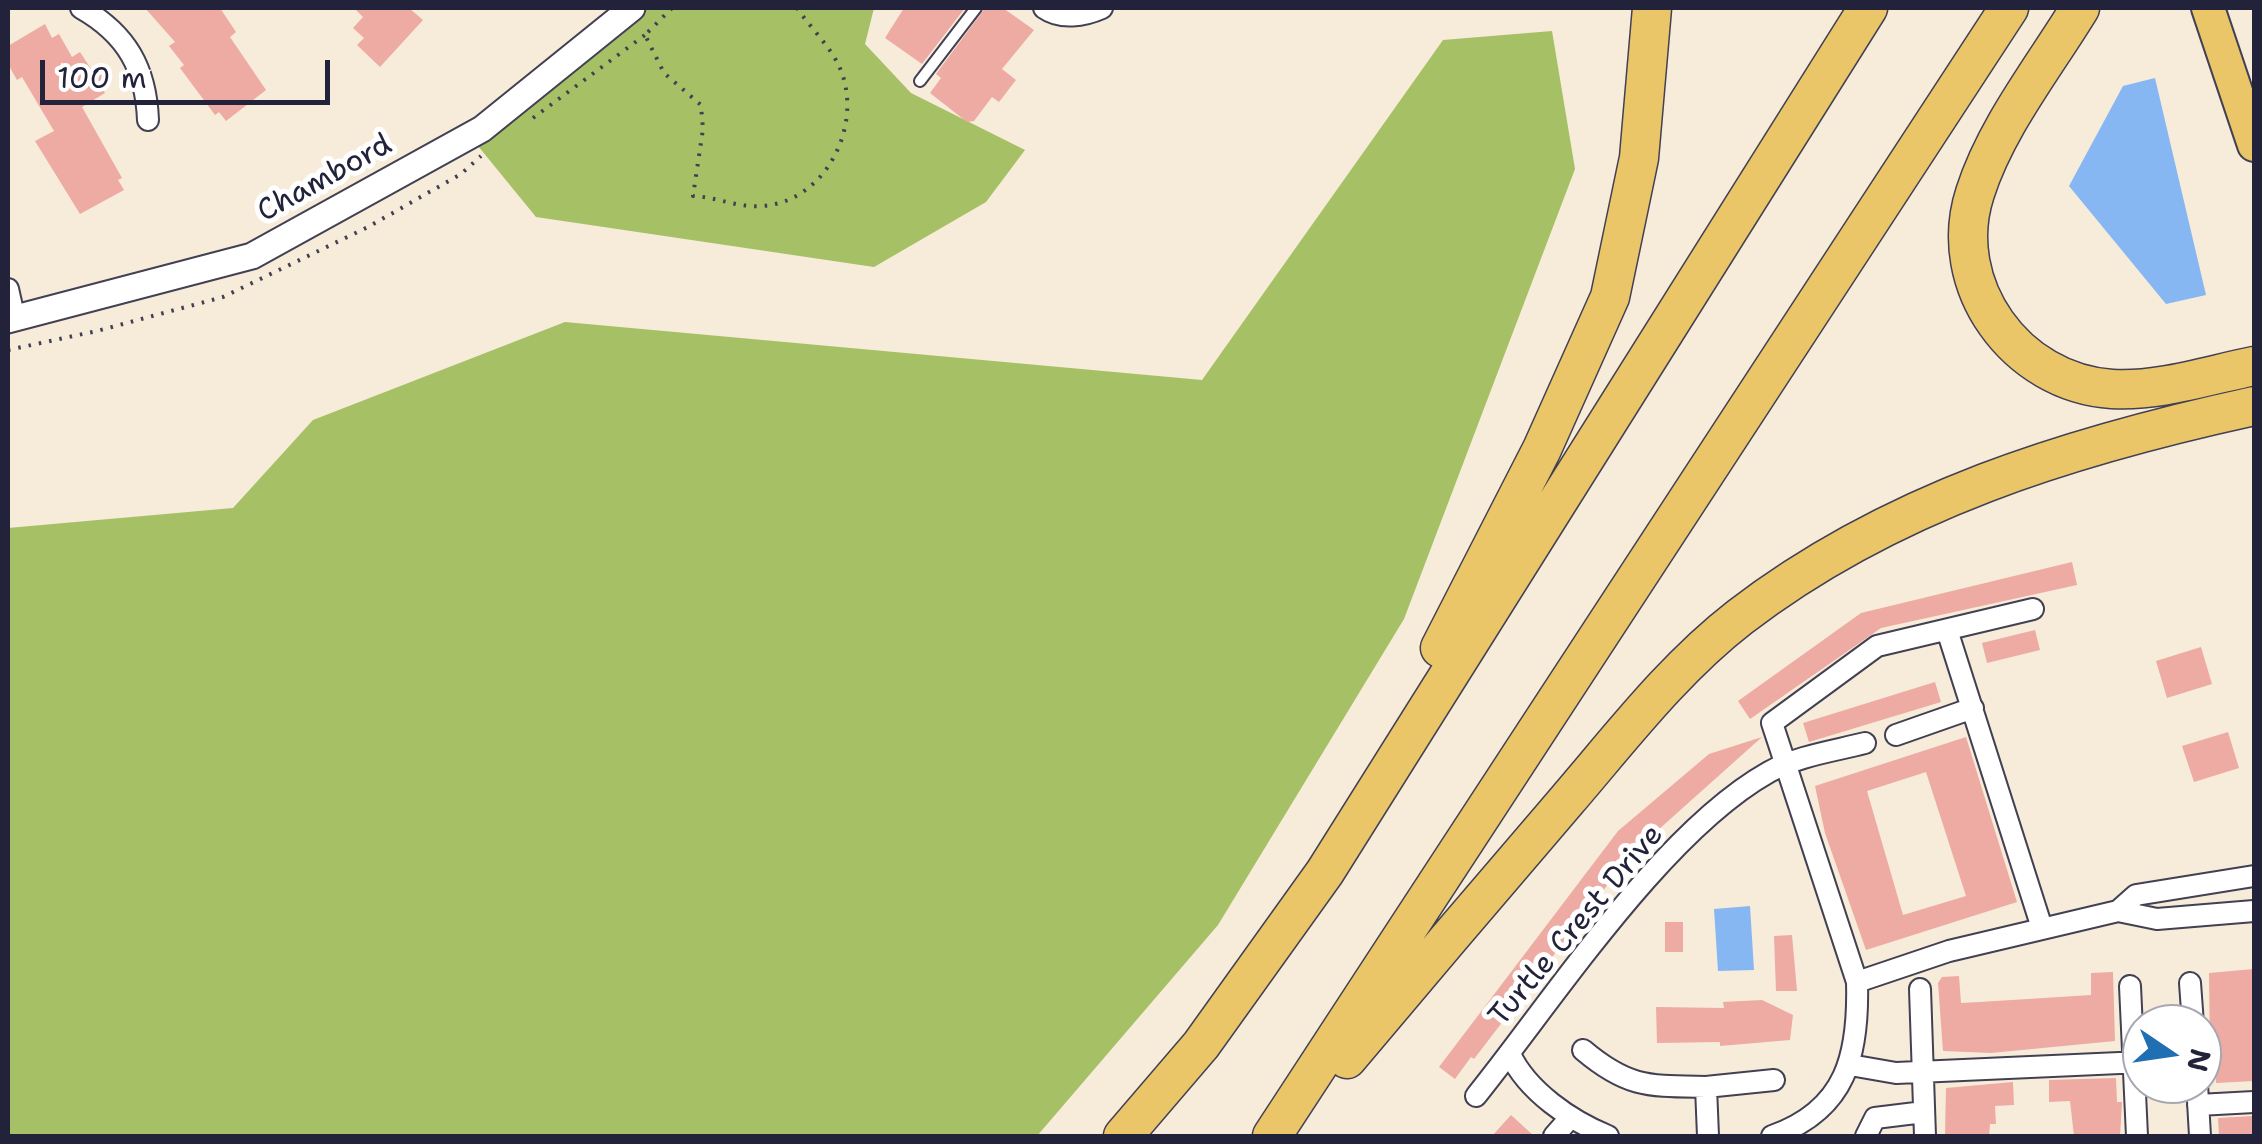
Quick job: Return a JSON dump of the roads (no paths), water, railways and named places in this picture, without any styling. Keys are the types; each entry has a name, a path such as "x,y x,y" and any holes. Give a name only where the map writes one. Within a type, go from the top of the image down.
{"highway":[{"path":"1324,872 1542,449 1610,297 1622,255 1639,158 1652,8"},
{"path":"1123,1136 1201,1045 1324,872 1868,8"},
{"path":"1272,1136 2009,8"},
{"path":"2079,9 1982,172 1968,228 1976,287 1998,328 2013,346 2048,370 2094,386 2141,388 2254,366"},
{"path":"1280,1136 1655,697 1738,618 1886,523 1964,490 2019,468 2254,406"}],"main road":[{"path":"2208,8 2254,145"}],"street":[{"path":"82,8 128,48 146,82 148,120"},
{"name":"Chambord","path":"11,320 252,256 482,129 632,8"},
{"path":"1044,8 1054,15 1087,15 1102,8"},
{"path":"8,289 11,320"},
{"path":"1772,1136 1798,1127 1829,1100 1850,1065 1858,1028 1858,982 1772,723 1877,646 2032,609"},
{"path":"1948,630 2042,928"},
{"path":"1896,735 1973,708"},
{"name":"Turtle Crest Drive","path":"1476,1096 1654,871 1717,812 1786,764 1864,743"},
{"path":"2118,911 2136,895 2254,876"},
{"path":"1858,982 1949,950 2118,911 2157,919 2254,911"},
{"path":"2190,983 2191,1004"},
{"path":"2130,986 2132,1004"},
{"path":"1920,990 1925,1136"},
{"path":"1583,1050 1626,1081 1645,1086 1774,1080"},
{"name":"Turtle Crest Drive","path":"1510,1054 1518,1072 1570,1118 1608,1136"},
{"path":"1850,1065 1922,1072 2122,1063"},
{"path":"1706,1086 1708,1136"},
{"path":"2222,1098 2254,1102"},
{"path":"2137,1104 2137,1136"},
{"path":"2198,1104 2200,1136"},
{"path":"1866,1136 1876,1118 1924,1112"},
{"path":"1554,1136 1570,1118"}],"lane":[{"path":"920,81 976,8"}],"water":[{"path":"2155,78 2206,295 2166,304 2069,186 2123,86"},
{"path":"1750,906 1754,970 1718,971 1714,909"}]}
